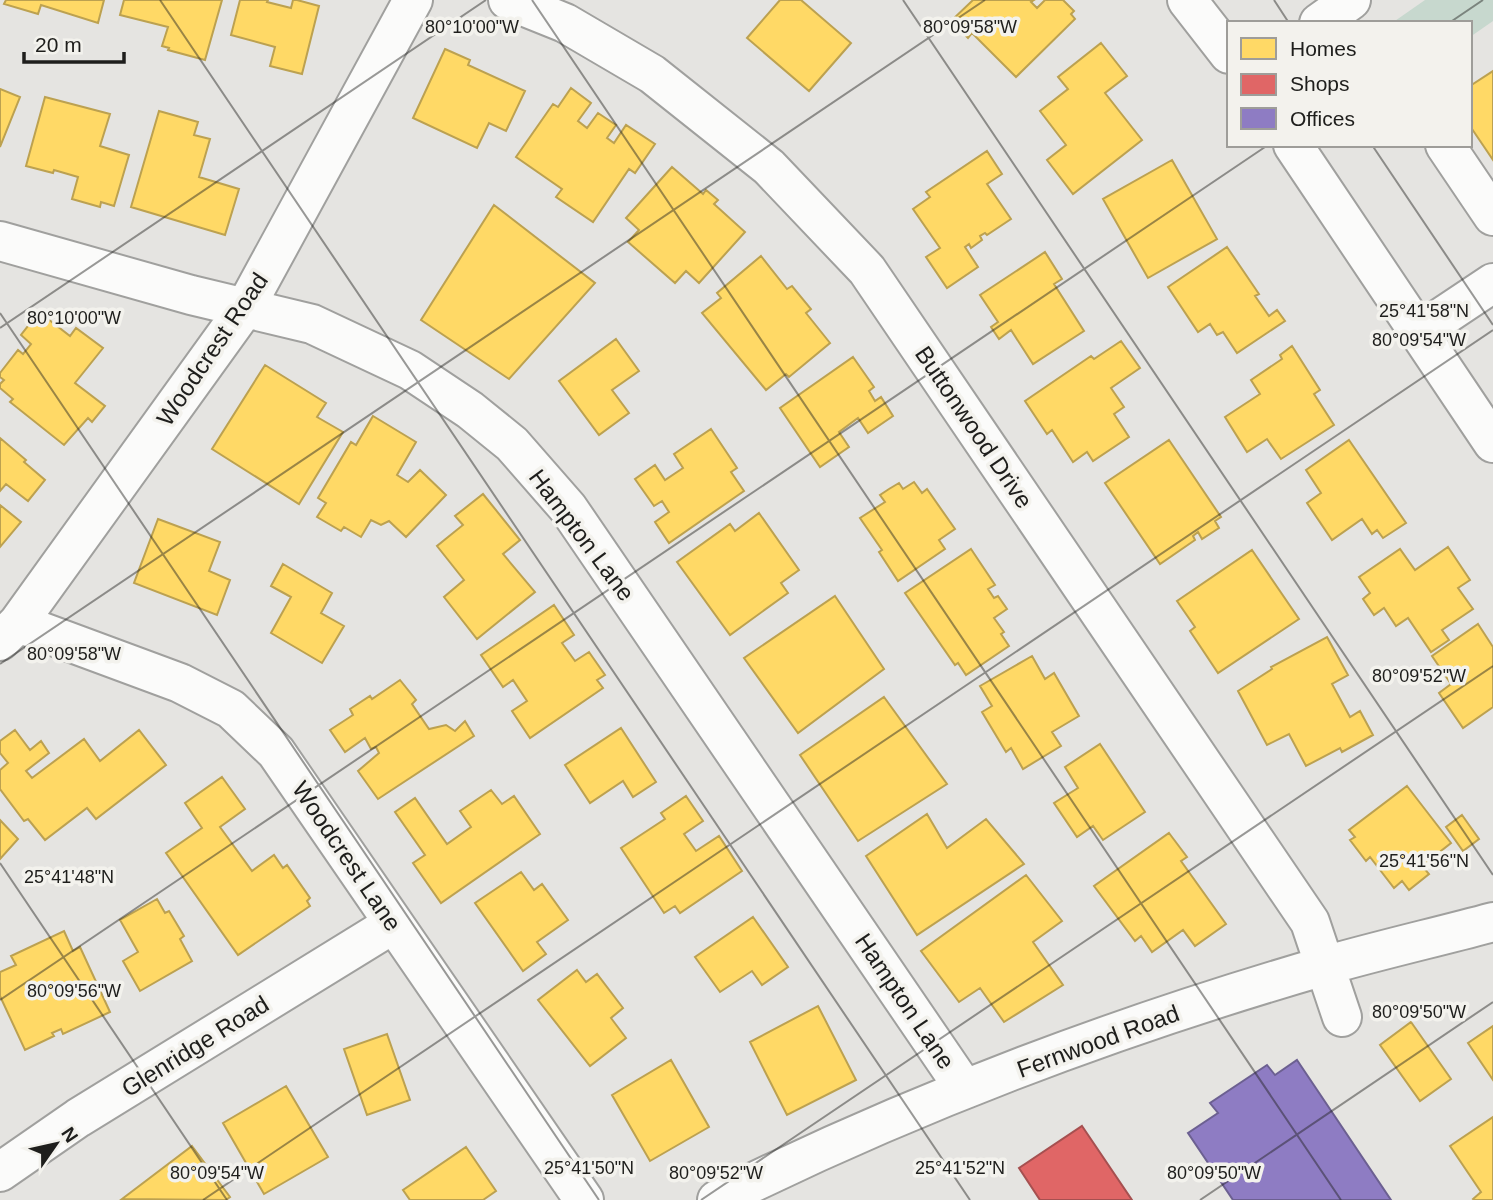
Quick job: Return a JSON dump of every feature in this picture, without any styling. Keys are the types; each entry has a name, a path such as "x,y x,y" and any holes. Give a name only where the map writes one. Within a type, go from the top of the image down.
{"street":[{"name":"Woodcrest Road","path":"9,632 245,308 412,0"},
{"name":"Buttonwood Drive","path":"508,0 565,23 652,74 769,167 867,270 1310,922 1342,1017"},
{"path":"1187,0 1227,51"},
{"path":"1324,21 1355,8"},
{"path":"1294,147 1418,333 1480,396 1493,443"},
{"path":"1446,147 1493,216"},
{"name":"Hampton Lane","path":"0,241 191,295 312,324 410,370 470,410 512,444 568,508 964,1088"},
{"path":"1418,333 1493,283"},
{"name":"Woodcrest Lane","path":"9,632 180,683 231,709 276,752 584,1200"},
{"name":"Fernwood Road","path":"717,1200 964,1088 1154,1019 1324,966 1493,922"},
{"name":"Glenridge Road","path":"0,1172 78,1118 393,924"}],"green space":[{"path":"1425,0 1493,0 1493,21 1472,36 1472,21 1395,21"}],"building: Homes":[{"path":"6,0 104,0 98,23 41,5 38,14 4,4"},
{"path":"124,0 222,0 205,60 162,46 168,27 120,15"},
{"path":"240,0 268,0 267,2 291,8 293,0 297,0 319,6 302,74 270,66 275,47 231,35"},
{"path":"780,0 801,0 851,43 809,91 747,38"},
{"path":"973,0 1034,0 1031,2 1037,8 1045,0 1063,0 1074,11 1071,14 1075,19 1016,77 972,33 968,38 951,21"},
{"path":"1101,43 1127,76 1105,93 1142,140 1073,194 1047,160 1066,145 1040,111 1068,89 1058,77"},
{"path":"445,49 470,60 468,65 525,91 506,131 489,123 477,148 413,118"},
{"path":"1493,71 1493,160 1472,129 1472,85"},
{"path":"571,88 591,103 578,121 587,128 598,113 616,125 607,138 614,143 626,125 655,144 635,173 629,169 593,222 556,197 562,189 516,157 553,104 558,107"},
{"path":"0,89 20,97 0,147"},
{"path":"45,97 110,114 100,146 129,155 114,206 101,202 100,207 72,199 78,177 26,166"},
{"path":"159,111 198,122 194,135 210,139 199,177 239,189 225,235 131,207"},
{"path":"987,151 1002,174 987,184 1011,219 987,235 985,233 980,236 982,240 971,248 969,244 965,247 978,267 947,288 926,257 940,248 913,209 930,197 926,192"},
{"path":"1172,160 1217,239 1148,278 1103,199"},
{"path":"672,167 703,194 706,190 718,200 714,204 745,232 699,283 686,271 675,283 628,242 639,230 626,218"},
{"path":"494,205 595,283 509,379 421,320"},
{"path":"1227,247 1259,294 1255,296 1269,316 1277,310 1285,321 1237,353 1223,332 1217,335 1210,324 1198,332 1168,287"},
{"path":"1045,252 1062,279 1054,284 1084,331 1033,364 1011,330 999,339 991,327 998,322 980,295"},
{"path":"761,256 787,289 792,286 811,309 806,313 830,343 789,377 786,374 766,390 702,313 721,298 717,293"},
{"path":"39,312 70,336 76,328 103,348 75,383 105,406 92,422 88,418 64,445 10,402 13,399 0,388 4,380 0,373 18,350 23,354 31,344 21,335"},
{"path":"616,339 639,371 612,390 629,413 599,435 559,381"},
{"path":"1121,341 1140,368 1111,388 1124,407 1114,414 1129,437 1093,461 1087,452 1073,462 1052,430 1047,434 1025,401 1091,356 1094,359"},
{"path":"1292,346 1320,390 1314,394 1334,425 1281,459 1267,439 1247,452 1225,417 1260,394 1251,380 1282,359 1280,355"},
{"path":"853,357 874,387 869,391 875,401 881,397 893,416 868,433 858,418 839,432 849,447 820,467 780,408"},
{"path":"265,365 326,403 317,417 343,432 299,504 212,449"},
{"path":"373,416 416,442 397,475 408,482 420,470 446,495 406,537 389,521 381,525 371,520 361,537 344,527 341,531 317,517 326,503 318,498 351,442 356,445"},
{"path":"711,429 737,468 731,472 744,491 669,543 655,522 669,512 662,501 654,506 635,479 655,465 665,480 683,468 674,454"},
{"path":"0,438 45,480 28,501 6,484 0,491"},
{"path":"1169,440 1221,517 1215,521 1219,528 1202,539 1198,532 1193,536 1195,540 1160,564 1105,483"},
{"path":"1349,440 1406,523 1383,538 1377,530 1372,534 1362,519 1332,540 1307,503 1321,493 1306,470"},
{"path":"914,482 922,493 927,489 955,529 939,540 945,549 898,581 879,552 882,550 860,518 885,502 880,495 899,483 903,489"},
{"path":"483,494 520,540 503,554 535,592 477,639 444,597 464,580 437,546 463,525 455,516"},
{"path":"0,505 21,522 0,547"},
{"path":"759,513 799,570 781,583 788,593 730,635 677,562 730,524 735,531"},
{"path":"158,519 220,542 209,571 230,580 217,615 134,583"},
{"path":"1448,547 1470,580 1458,588 1473,609 1442,630 1449,640 1431,652 1408,618 1396,626 1384,608 1374,615 1363,599 1370,593 1359,577 1400,549 1415,570"},
{"path":"971,549 995,585 988,589 994,598 998,596 1007,609 994,618 1004,632 1001,634 1009,646 966,675 958,663 955,665 905,593"},
{"path":"1252,550 1299,619 1218,673 1190,631 1195,627 1177,601"},
{"path":"283,564 332,593 321,613 344,626 322,663 271,633 291,597 271,586"},
{"path":"835,596 884,669 798,733 744,658"},
{"path":"554,605 574,635 562,643 575,661 589,652 605,675 597,680 603,688 530,738 512,711 527,701 513,680 503,687 481,655"},
{"path":"1478,624 1493,647 1493,707 1463,728 1439,693 1451,684 1432,656"},
{"path":"1327,637 1348,675 1332,684 1350,717 1360,711 1373,735 1342,752 1340,748 1306,766 1289,734 1267,745 1238,691 1272,669 1271,667"},
{"path":"1032,656 1045,679 1054,673 1079,716 1052,732 1061,746 1023,769 1011,748 1006,752 982,712 992,706 980,686"},
{"path":"400,680 416,700 412,704 429,729 446,725 455,731 465,721 474,736 378,799 358,771 379,753 376,747 371,749 365,738 345,752 330,730 353,715 350,709 370,696 372,699"},
{"path":"884,697 947,784 858,841 800,755"},
{"path":"621,728 656,782 633,797 623,781 590,803 565,765"},
{"path":"15,730 30,750 41,741 49,753 26,771 32,778 84,739 100,761 139,730 166,765 96,819 87,808 45,840 28,819 24,821 0,789 0,770 8,763 0,753 0,741"},
{"path":"1100,744 1145,812 1103,840 1093,826 1077,837 1054,803 1078,788 1065,767"},
{"path":"222,777 245,809 220,827 252,871 274,855 283,868 287,865 310,898 307,901 310,906 238,955 166,853 202,828 185,803"},
{"path":"1407,786 1451,843 1422,866 1429,874 1409,890 1402,881 1394,888 1370,857 1366,861 1350,840 1355,837 1349,830"},
{"path":"491,790 502,804 514,796 540,834 441,903 413,863 425,855 395,812 415,798 447,844 471,827 460,811"},
{"path":"686,796 703,821 684,834 696,851 719,836 742,871 680,913 675,906 664,913 621,848 665,819 661,813"},
{"path":"927,814 947,848 986,819 1024,864 917,935 866,856"},
{"path":"1462,815 1479,839 1463,851 1446,827"},
{"path":"0,820 18,839 0,859"},
{"path":"1169,833 1187,857 1181,861 1226,924 1195,946 1183,930 1152,952 1141,936 1135,941 1094,886"},
{"path":"521,872 534,890 542,884 568,920 537,942 546,954 523,971 475,903"},
{"path":"1026,875 1062,921 1033,942 1063,985 1004,1022 980,988 959,1002 921,951"},
{"path":"157,899 165,913 169,911 184,936 180,939 192,961 140,991 123,961 138,952 120,920"},
{"path":"753,917 788,967 762,985 752,971 720,992 695,957"},
{"path":"64,931 73,951 80,947 110,1012 63,1034 61,1029 52,1033 54,1036 25,1050 0,996 0,972 16,965 11,956"},
{"path":"577,970 586,982 597,974 623,1008 611,1018 626,1038 590,1066 538,1000"},
{"path":"818,1006 856,1080 787,1115 750,1042"},
{"path":"1411,1022 1451,1079 1420,1101 1380,1045"},
{"path":"1493,1026 1493,1080 1468,1043"},
{"path":"387,1034 410,1100 367,1115 344,1049"},
{"path":"671,1060 709,1127 650,1161 612,1095"},
{"path":"286,1086 328,1157 264,1194 223,1123"},
{"path":"1493,1117 1493,1200 1474,1200 1481,1192 1450,1146"},
{"path":"192,1146 230,1197 226,1200 122,1199"},
{"path":"466,1147 496,1191 483,1200 410,1200 403,1190"}],"building: Shops":[{"path":"1082,1126 1132,1200 1040,1200 1019,1168"}],"building: Offices":[{"path":"1297,1060 1391,1200 1233,1200 1188,1133 1218,1113 1210,1103 1267,1065 1275,1075"}]}
